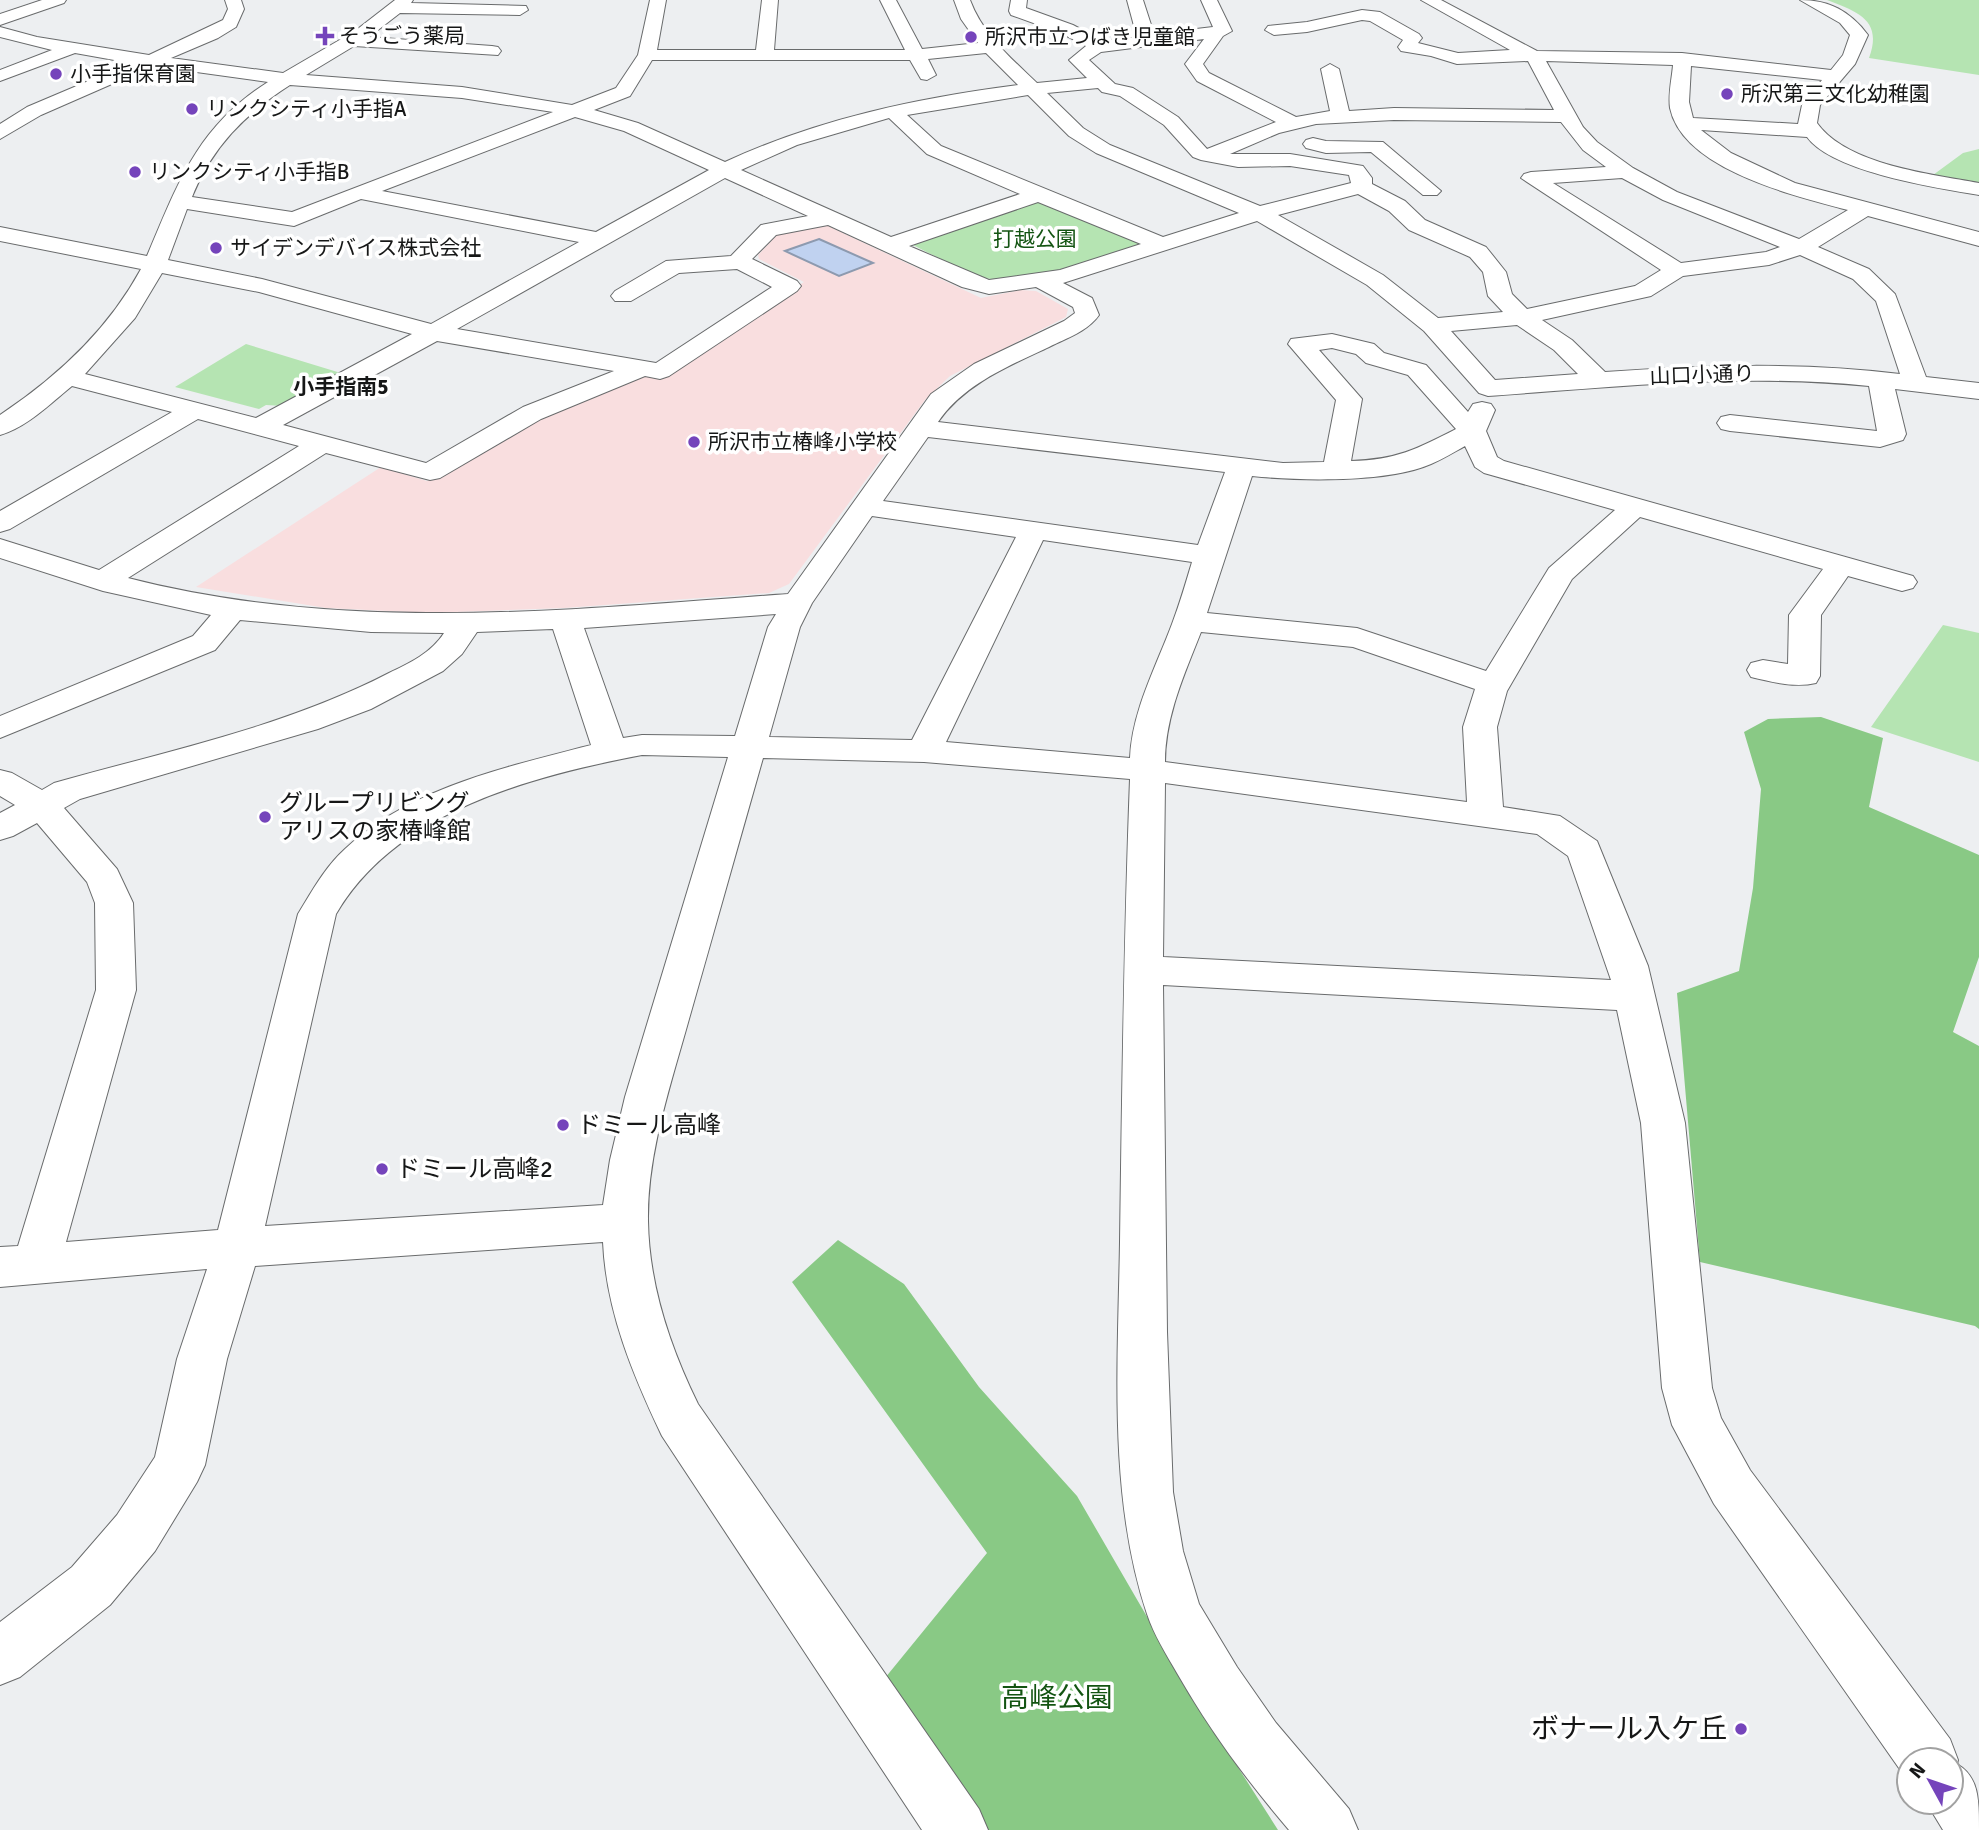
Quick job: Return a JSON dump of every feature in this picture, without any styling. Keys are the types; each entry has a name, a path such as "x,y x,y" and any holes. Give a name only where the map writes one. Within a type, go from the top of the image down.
{"street":[{"path":"0,20 58,0"},
{"path":"0,133 34,111 155,59 230,23 236,9 233,0"},
{"path":"180,202 294,219 573,109 623,92 647,55 658,0"},
{"path":"765,53 770,0"},
{"path":"888,0 925,73 933,80 1052,119 1061,118"},
{"path":"922,428 1283,471 1385,468 1420,459 1473,431 1488,388 1433,326 1375,280 1260,214 1103,149 1061,118 1034,88 990,47 969,19 961,0"},
{"path":"1019,0 1017,11 1088,38 1096,47"},
{"path":"1135,0 1147,40"},
{"path":"1209,0 1223,31 1096,47 1078,60 1109,88 1126,92 1171,121 1200,153 1238,161 1290,160 1356,170 1362,178 1362,187"},
{"path":"1429,0 1534,56 1575,130 1590,146 1626,172 1670,196 1842,264 1876,286 1887,299 1916,384"},
{"path":"1808,0 1846,19 1859,35 1853,57 1812,104 1806,116 1809,131 1820,142 1836,151 1866,163 1979,189"},
{"path":"0,426 68,377 90,356 137,298 206,148 225,125 401,4 524,5"},
{"path":"471,81 524,5"},
{"path":"1332,39 1274,30 1307,27 1362,15 1374,16 1413,38 1401,46 1457,58 1682,58 1744,63 1835,76"},
{"path":"1218,31 1194,64 1203,77 1291,122"},
{"path":"0,32 75,47 289,79 471,81 631,127 970,282 989,287 1042,281 1260,214 1362,187 1397,206 1417,225 1485,258 1498,275 1500,296 1522,317 1563,345 1599,380"},
{"path":"350,41 499,40"},
{"path":"0,76 75,47"},
{"path":"647,55 915,55 990,47"},
{"path":"1682,58 1680,108 1686,123 1698,138 1714,150 1759,175 1788,187 1979,239"},
{"path":"1330,69 1341,116"},
{"path":"261,426 435,333 725,169 822,130 893,112 975,94 1100,82"},
{"path":"893,112 934,150 1163,245"},
{"path":"1167,174 1291,122 1341,116 1569,116"},
{"path":"1686,123 1809,131"},
{"path":"1272,129 1326,147 1376,146 1430,191"},
{"path":"1626,172 1531,178 1677,270"},
{"path":"361,192 601,240"},
{"path":"890,245 1039,195"},
{"path":"1433,326 1522,317 1643,292 1677,270 1769,258 1800,248 1864,209"},
{"path":"741,262 741,257 769,230 831,218"},
{"path":"0,234 262,286 435,333 660,371 789,286 741,262 674,266 623,296"},
{"path":"958,1830 680,1420 660,1381 629,1281 625,1222 632,1155 646,1097 784,627 797,603 940,400 966,379 1073,326 1087,315 1084,303 1042,281"},
{"path":"1336,470 1349,399 1300,344 1332,341 1365,349 1375,358 1416,370 1451,411 1473,431 1485,461 1494,467 1902,582"},
{"path":"68,377 324,442 430,472 532,413 640,369"},
{"name":"山口小通り","path":"1488,388 1733,373 1801,373 1979,391"},
{"path":"1730,423 1880,439 1893,435 1880,379"},
{"path":"0,523 197,409"},
{"path":"103,581 324,442"},
{"path":"1241,466 1189,621 1161,693 1148,741 1143,970 1143,1332 1147,1492 1156,1551 1175,1616 1255,1744 1328,1830"},
{"path":"1486,816 1480,727 1490,691 1560,574 1636,506"},
{"path":"867,507 1209,555"},
{"path":"923,751 1033,531"},
{"path":"6,555 103,581 232,610 332,620 468,622 797,603"},
{"path":"1763,670 1804,676 1805,615 1841,565"},
{"path":"0,728 204,643 232,610"},
{"path":"565,618 610,750"},
{"path":"1189,621 1357,638 1494,685"},
{"path":"0,828 66,791 306,722 359,702 432,664 451,648 468,622"},
{"path":"0,1657 91,1586 136,1533 179,1465 202,1359 237,1248 317,914 329,888 350,864 376,842 439,804 480,786 610,750 642,745 923,751 1147,770 1547,824 1584,850 1628,966 1663,1123 1687,1388 1697,1425 1732,1487 1918,1746"},
{"path":"0,781 42,805 104,878 114,903 116,990 19,1264 625,1222"},
{"path":"1143,970 1635,996"}],"shaded area":[{"name":"所沢市立椿峰小学校","path":"826,225 981,298 1020,290 1036,291 1068,309 1066,317 950,376 925,400 789,584 769,593 564,608 429,613 326,608 196,587 381,467 427,481 538,417 645,375 666,375 804,282 759,259 758,255 777,235"}],"green space":[{"path":"1827,0 1979,0 1979,75 1869,58 1873,35 1865,19"},
{"path":"1979,149 1979,183 1933,175 1963,153"},
{"name":"打越公園","path":"1035,201 1139,244 1060,270 998,280 973,274 913,245 915,241"},
{"path":"246,344 344,374 283,406 266,405 259,409 175,387"},
{"path":"1943,625 1979,633 1979,762 1871,727"},
{"path":"1821,717 1883,738 1869,807 1979,855 1979,957 1953,1032 1979,1046 1979,1329 1700,1262 1677,993 1739,971 1753,888 1761,789 1744,732 1768,719"},
{"name":"高峰公園","path":"838,1240 904,1284 979,1387 1077,1496 1197,1703 1278,1830 938,1830 885,1678 987,1553 792,1282"}],"water":[{"path":"819,239 873,263 839,276 785,251"}],"place":[{"name":"そうごう薬局","path":"325,36"},
{"name":"所沢市立つばき児童館","path":"971,37"},
{"name":"小手指保育園","path":"56,74"},
{"name":"所沢第三文化幼稚園","path":"1727,94"},
{"name":"リンクシティ小手指A","path":"192,109"},
{"name":"リンクシティ小手指B","path":"135,172"},
{"name":"サイデンデバイス株式会社","path":"216,248"},
{"name":"所沢市立椿峰小学校","path":"694,442"},
{"name":"グループリビング アリスの家椿峰館","path":"265,817"},
{"name":"ドミール高峰","path":"563,1125"},
{"name":"ドミール高峰2","path":"382,1169"},
{"name":"ボナール入ケ丘","path":"1741,1729"}],"district":[{"name":"小手指南5","path":"341,387"}]}
